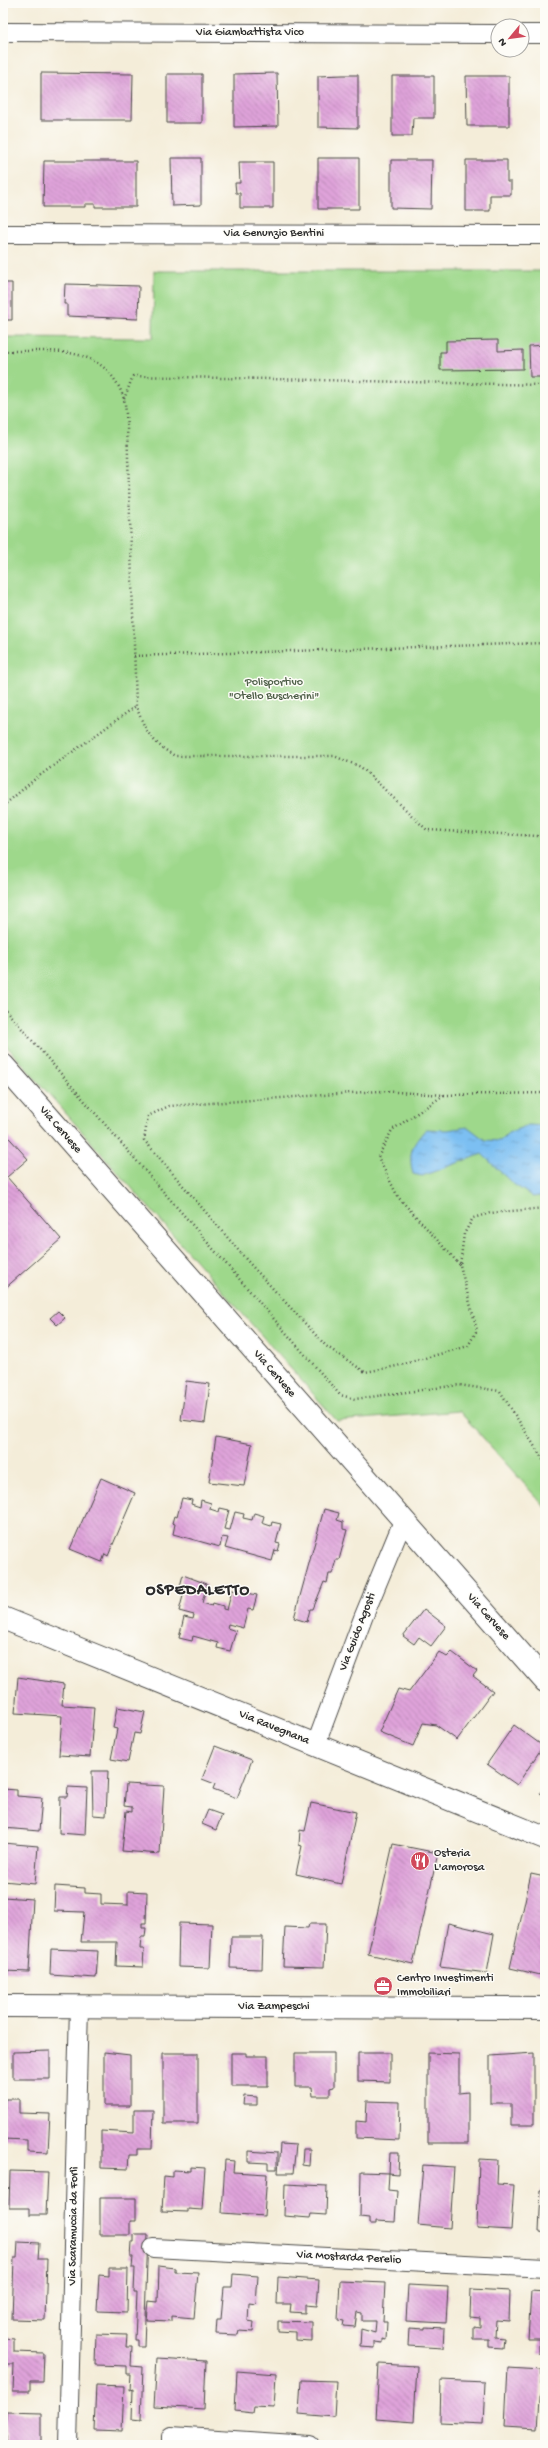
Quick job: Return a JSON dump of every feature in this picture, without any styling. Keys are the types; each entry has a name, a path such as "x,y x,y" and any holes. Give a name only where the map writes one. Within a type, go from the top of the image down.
{"main road":[{"name":"Via Cervese","path":"3,1065 545,1682"},
{"name":"Via Ravegnana","path":"3,1618 545,1838"},
{"name":"Via Zampeschi","path":"3,2006 545,2008"}],"street":[{"name":"Via Giambattista Vico","path":"3,32 490,34"},
{"path":"530,34 545,34"},
{"name":"Via Genunzio Bentini","path":"3,234 545,235"},
{"name":"Via Guido Agosti","path":"316,1744 362,1618 402,1521"},
{"name":"Via Scaramuccia da Forlì","path":"68,2445 79,2006"},
{"name":"Via Mostarda Perelio","path":"154,2248 545,2268"},
{"path":"170,2445 171,2436 310,2445"}],"path":[{"path":"3,351 74,352 86,356 98,361 111,374 124,399 127,426 136,706 143,726 157,745 175,756 334,756 361,766 426,830 538,836 545,840"},
{"path":"124,399 133,376 545,385"},
{"path":"134,656 545,643"},
{"path":"3,806 35,779 136,706"},
{"path":"3,1007 340,1395 355,1399 459,1385 500,1391 545,1463"},
{"path":"545,1093 445,1095 379,1091 169,1106 148,1116 144,1140 252,1265 326,1346 365,1372 397,1366 468,1346 477,1330 460,1265 464,1234 473,1218 490,1213 545,1208"},
{"path":"445,1095 392,1130 378,1157 398,1197 460,1265"}],"green space":[{"name":"Polisportivo \"Otello Buscherini\"","path":"154,271 545,271 545,1507 459,1411 337,1421 3,1042 3,337 153,338"}],"water":[{"path":"528,1125 545,1126 545,1195 533,1197 512,1183 482,1154 422,1176 413,1174 411,1160 412,1150 417,1140 426,1129 447,1130 468,1127 485,1140 500,1141 508,1133"}],"building":[{"path":"41,73 133,74 132,120 41,120"},
{"path":"277,73 278,126 234,127 234,74"},
{"path":"167,74 202,74 202,123 167,123"},
{"path":"358,75 358,128 318,127 318,76"},
{"path":"392,76 434,76 434,118 413,118 412,136 392,136"},
{"path":"466,76 509,76 509,126 467,126"},
{"path":"171,158 201,158 201,205 172,206"},
{"path":"318,158 359,158 359,209 318,209"},
{"path":"391,160 432,160 431,209 391,208"},
{"path":"466,160 507,160 507,182 511,182 511,195 490,195 490,211 466,211"},
{"path":"44,161 136,161 136,207 95,207 95,204 85,204 85,207 43,207"},
{"path":"239,162 273,162 273,208 240,208 240,193 236,193 235,183 240,183"},
{"path":"3,283 12,283 12,320 3,320"},
{"path":"65,284 139,286 138,319 67,316 67,304 64,304"},
{"path":"498,340 498,351 523,350 523,369 440,370 440,352 446,352 446,341"},
{"path":"545,345 545,377 530,377 529,346"},
{"path":"3,1131 28,1159 7,1177 61,1239 3,1290"},
{"path":"58,1311 65,1318 57,1325 50,1318"},
{"path":"186,1381 210,1384 205,1423 181,1420"},
{"path":"216,1437 252,1444 244,1486 209,1482"},
{"path":"101,1478 135,1493 108,1556 105,1554 102,1562 70,1549"},
{"path":"182,1498 192,1500 191,1504 200,1507 201,1500 211,1503 210,1509 219,1512 220,1508 229,1510 224,1529 230,1530 235,1512 244,1514 243,1518 252,1520 254,1513 264,1516 262,1523 271,1526 272,1522 281,1524 276,1543 280,1544 278,1551 275,1550 272,1561 225,1548 228,1538 222,1537 220,1547 173,1534 175,1524 172,1523 174,1516 177,1517"},
{"path":"324,1509 339,1513 337,1520 343,1522 343,1529 347,1530 339,1560 336,1560 332,1574 329,1574 327,1583 324,1582 313,1609 310,1609 307,1622 294,1618"},
{"path":"183,1575 207,1584 202,1603 212,1606 213,1603 223,1606 223,1609 227,1610 232,1590 257,1595 253,1610 248,1609 243,1628 228,1624 227,1628 236,1631 230,1651 217,1648 218,1643 193,1636 192,1641 179,1638 184,1617 193,1619 194,1615 179,1611 184,1592 179,1590"},
{"path":"424,1609 446,1626 431,1646 419,1637 414,1644 403,1636"},
{"path":"439,1652 447,1657 452,1652 477,1671 473,1676 493,1691 457,1740 436,1725 423,1723 413,1746 379,1732 398,1689 409,1692"},
{"path":"18,1677 64,1684 62,1705 94,1707 90,1757 59,1755 62,1716 15,1713"},
{"path":"117,1707 145,1712 140,1734 134,1733 128,1762 111,1759 117,1729 113,1728"},
{"path":"514,1725 543,1746 517,1785 487,1764"},
{"path":"215,1746 252,1760 237,1798 213,1789 215,1784 202,1779"},
{"path":"92,1771 108,1771 106,1816 93,1815"},
{"path":"126,1784 164,1786 160,1854 122,1851 126,1811 132,1812 132,1807 124,1806"},
{"path":"545,1785 545,1796 540,1793"},
{"path":"68,1787 87,1788 85,1835 59,1833 60,1797 67,1797"},
{"path":"3,1789 17,1790 17,1796 42,1798 39,1831 3,1828"},
{"path":"311,1803 356,1812 341,1884 296,1874 302,1846 299,1845 300,1830 305,1831"},
{"path":"208,1810 222,1815 216,1830 202,1824"},
{"path":"3,1843 38,1846 35,1884 3,1881"},
{"path":"393,1844 438,1853 413,1964 368,1954"},
{"path":"531,1874 545,1877 545,1976 510,1968"},
{"path":"55,1886 85,1888 85,1893 101,1894 101,1904 128,1905 128,1891 147,1892 146,1923 142,1923 142,1928 146,1928 145,1937 141,1937 140,1949 144,1949 143,1967 116,1966 117,1942 81,1942 84,1912 54,1911"},
{"path":"3,1897 33,1899 29,1972 3,1971"},
{"path":"179,1923 212,1924 210,1968 178,1967"},
{"path":"448,1923 494,1934 487,1973 440,1967"},
{"path":"309,1924 326,1924 324,1967 283,1966 285,1927 308,1928"},
{"path":"231,1937 263,1937 262,1969 230,1968"},
{"path":"51,1949 98,1951 96,1978 50,1975"},
{"path":"50,2051 50,2079 13,2079 13,2052"},
{"path":"104,2052 130,2055 130,2106 104,2106"},
{"path":"163,2053 198,2053 198,2123 163,2123"},
{"path":"231,2053 246,2053 246,2056 268,2056 268,2086 231,2086"},
{"path":"295,2053 334,2053 334,2087 330,2088 330,2096 313,2096 312,2087 295,2087"},
{"path":"358,2053 390,2053 390,2082 358,2081"},
{"path":"428,2053 459,2054 459,2093 468,2092 468,2143 428,2143"},
{"path":"534,2053 534,2125 511,2125 511,2103 490,2103 490,2056"},
{"path":"244,2096 257,2097 257,2105 243,2105"},
{"path":"5,2099 19,2099 19,2113 50,2114 48,2152 27,2151 27,2140 3,2139"},
{"path":"367,2101 400,2102 399,2140 356,2138 356,2121 366,2122"},
{"path":"134,2110 153,2110 152,2149 137,2149 137,2155 129,2155 128,2169 101,2168 101,2131 134,2133"},
{"path":"280,2144 296,2145 293,2173 278,2173"},
{"path":"303,2149 310,2149 309,2166 302,2165"},
{"path":"248,2151 277,2153 277,2169 268,2169 268,2163 248,2162"},
{"path":"390,2153 399,2153 398,2174 389,2173"},
{"path":"479,2159 498,2160 497,2184 514,2185 511,2230 477,2228"},
{"path":"225,2160 234,2161 233,2172 267,2174 264,2216 222,2213"},
{"path":"423,2165 454,2167 450,2228 418,2225"},
{"path":"191,2167 205,2168 202,2210 188,2209 188,2212 162,2211 164,2176 173,2177 173,2170 191,2171"},
{"path":"10,2171 48,2172 46,2215 29,2215 29,2208 9,2208"},
{"path":"361,2172 389,2173 388,2190 397,2191 395,2222 376,2221 376,2224 369,2224 369,2218 360,2217"},
{"path":"285,2184 327,2186 326,2215 311,2214 310,2218 284,2216"},
{"path":"541,2190 545,2190 545,2233 539,2232"},
{"path":"100,2198 136,2198 136,2221 130,2221 130,2235 100,2235"},
{"path":"134,2234 148,2234 144,2347 138,2347 138,2340 135,2340 137,2292 134,2292 135,2268 132,2268 133,2257 130,2257 131,2242 134,2242"},
{"path":"18,2242 39,2243 38,2259 47,2259 45,2320 12,2319 14,2258 17,2258"},
{"path":"159,2266 175,2268 175,2272 198,2273 194,2318 171,2316 171,2321 146,2320 148,2301 158,2302"},
{"path":"109,2268 128,2268 127,2312 97,2311 99,2275 109,2276"},
{"path":"233,2274 258,2276 256,2304 249,2303 248,2321 254,2322 253,2332 239,2331 238,2335 216,2334 217,2319 221,2319 224,2287 232,2287"},
{"path":"278,2277 319,2280 317,2306 305,2305 305,2313 290,2312 291,2304 277,2304"},
{"path":"340,2281 385,2283 383,2322 387,2322 386,2340 382,2339 382,2343 374,2342 374,2348 360,2347 361,2329 375,2333 376,2321 362,2321 362,2313 357,2312 355,2327 343,2326 344,2321 338,2320"},
{"path":"408,2285 448,2287 446,2323 406,2321"},
{"path":"471,2289 510,2291 509,2321 496,2320 495,2337 504,2338 503,2348 489,2347 489,2339 473,2339 473,2326 480,2327 480,2318 470,2317"},
{"path":"531,2291 545,2292 545,2354 539,2354 539,2339 528,2339"},
{"path":"278,2321 312,2322 312,2341 295,2340 295,2332 278,2331"},
{"path":"425,2327 444,2328 443,2348 408,2346 409,2328 425,2329"},
{"path":"96,2334 127,2335 126,2347 132,2347 131,2366 143,2367 141,2420 132,2419 133,2389 130,2390 131,2374 127,2374 127,2366 95,2365"},
{"path":"3,2338 14,2339 14,2352 44,2353 43,2381 30,2381 30,2391 13,2391 14,2364 3,2364"},
{"path":"157,2358 206,2361 204,2409 154,2406"},
{"path":"379,2364 417,2366 414,2422 376,2419"},
{"path":"508,2368 542,2370 538,2428 505,2426"},
{"path":"237,2371 276,2374 274,2408 254,2407 253,2413 235,2411"},
{"path":"301,2380 336,2381 334,2417 299,2414"},
{"path":"441,2380 485,2382 483,2424 440,2422"},
{"path":"96,2385 124,2386 122,2431 94,2430"},
{"path":"6,2412 41,2413 41,2445 3,2445 3,2442 6,2442"}],"place":[{"name":"Osteria L'amorosa","path":"420,1861"},
{"name":"Centro Investimenti Immobiliari","path":"383,1986"}],"district":[{"name":"OSPEDALETTO","path":"198,1591"}]}
